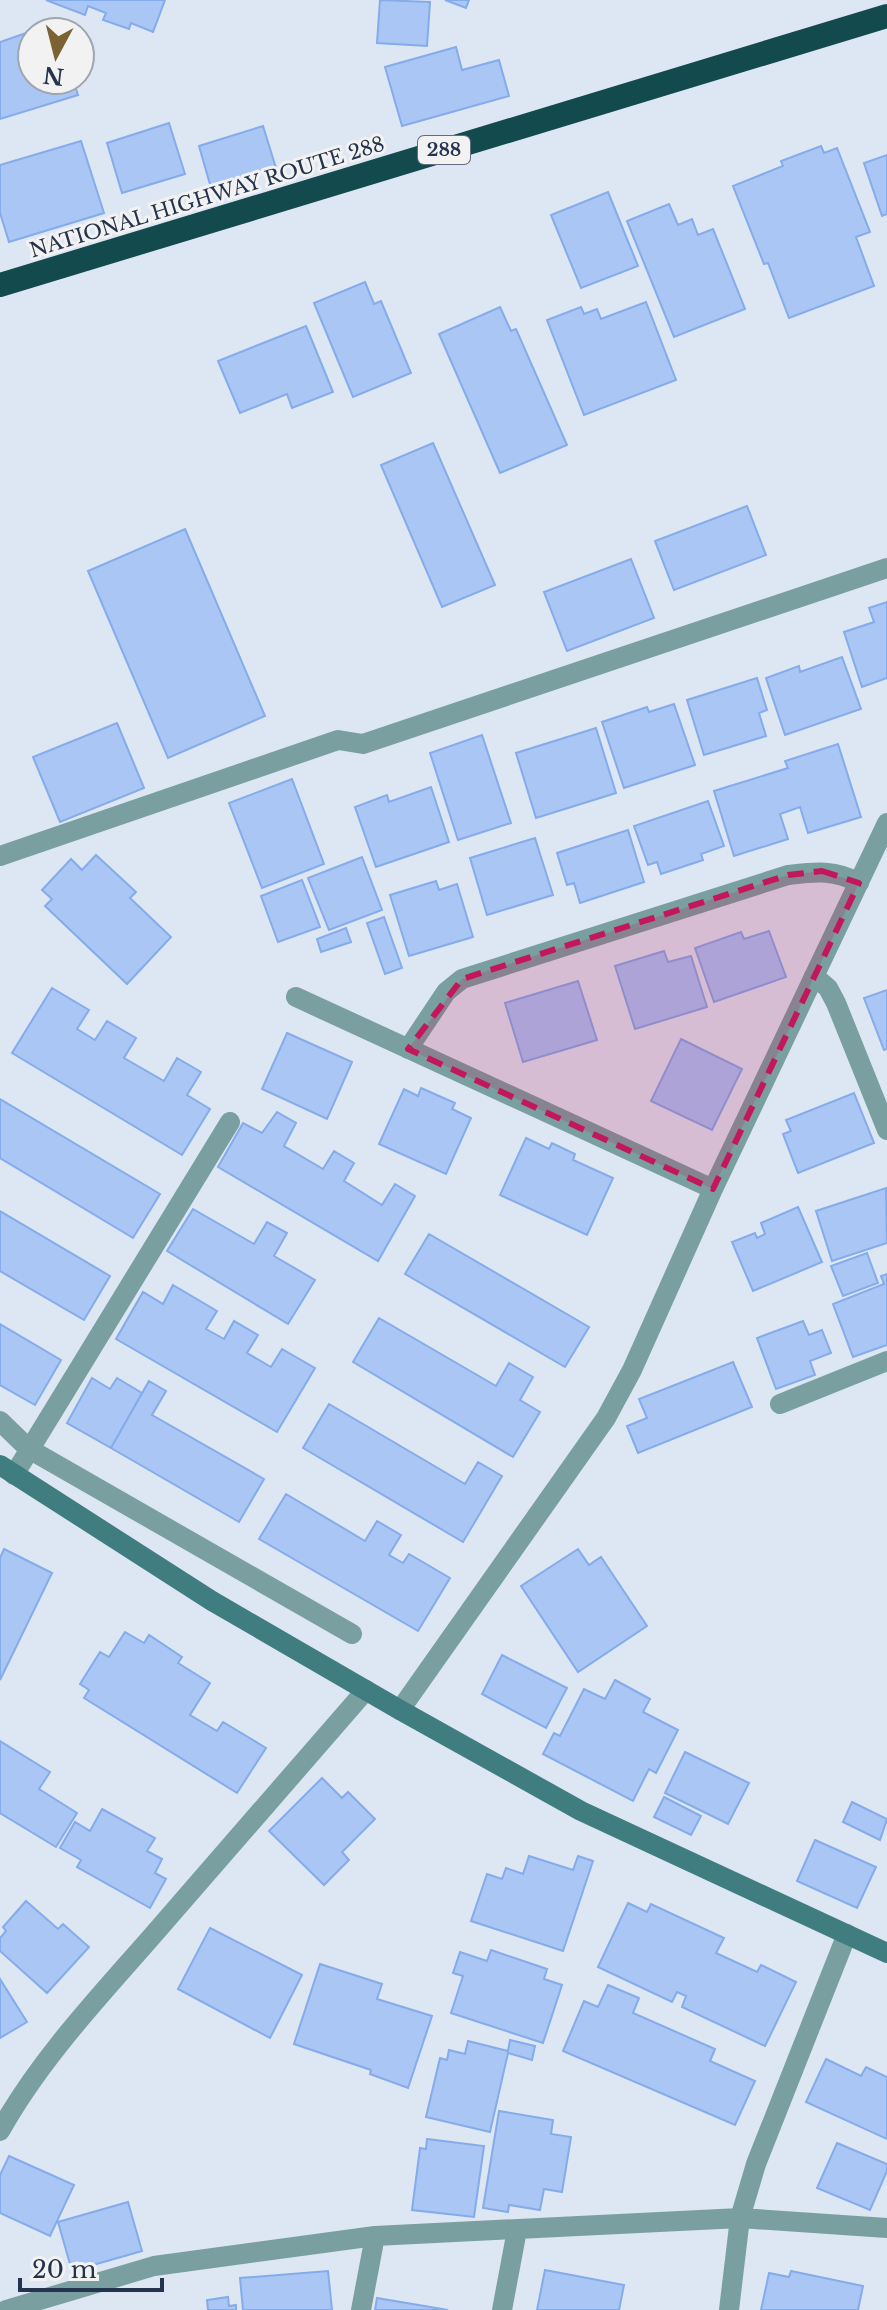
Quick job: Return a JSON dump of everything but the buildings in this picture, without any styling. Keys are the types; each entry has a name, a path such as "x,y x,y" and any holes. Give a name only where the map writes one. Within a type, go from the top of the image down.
{"highway":[{"name":"NATIONAL HIGHWAY ROUTE 288","path":"0,285 887,16"}],"street":[{"path":"0,856 338,740 363,744 887,568"},
{"path":"400,1710 606,1418 632,1370 713,1189 887,823"},
{"path":"408,1049 446,992 462,979 788,875 822,871 845,875 859,883"},
{"path":"814,976 828,988 836,1003 887,1130"},
{"path":"296,997 713,1189"},
{"path":"230,1122 29,1449 7,1470 212,1601 581,1811 887,1953"},
{"path":"780,1404 887,1361"},
{"path":"0,1421 29,1449 352,1634"},
{"path":"0,2131 13,2108 64,2040 366,1690"},
{"path":"729,2310 740,2218 756,2164 847,1934"},
{"path":"6,2310 154,2266 375,2236 740,2218 887,2228"},
{"path":"502,2310 517,2230"},
{"path":"361,2310 375,2236"}],"highlighted area":[{"path":"822,871 859,883 713,1189 408,1049 462,979 788,875"}]}
